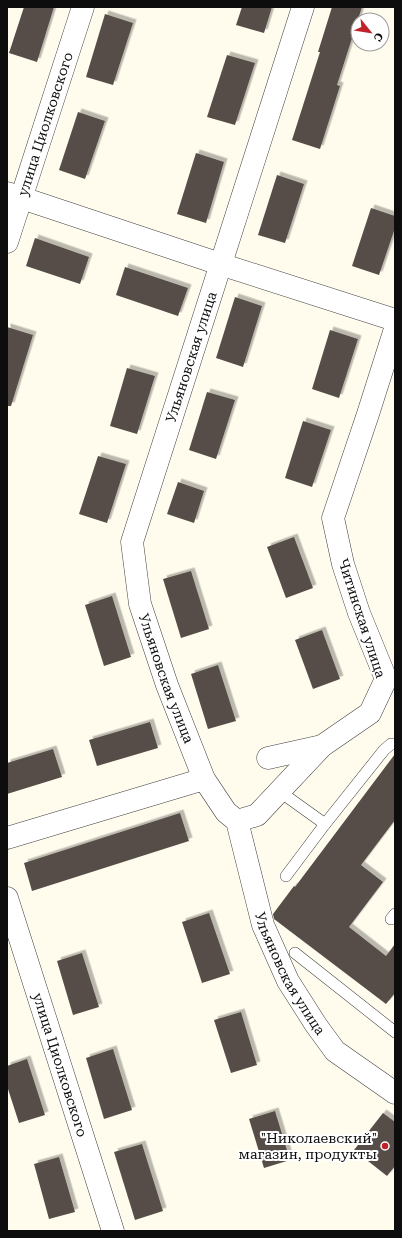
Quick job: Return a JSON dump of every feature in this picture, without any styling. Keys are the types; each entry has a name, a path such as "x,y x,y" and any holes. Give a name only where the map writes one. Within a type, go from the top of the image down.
{"street":[{"name":"улица Циолковского","path":"7,242 14,195 83,7"},
{"name":"Ульяновская улица","path":"303,7 132,542 140,604 166,685 204,779 226,812 237,821 263,925 288,981 316,1025 335,1051 395,1093"},
{"path":"14,195 220,264 395,320"},
{"name":"Читинская улица","path":"322,746 370,712 386,679 359,614 345,571 333,518 395,329"},
{"path":"268,758 322,746"},
{"path":"237,821 257,815 322,746"},
{"path":"7,838 204,779"},
{"name":"улица Циолковского","path":"7,898 113,1231"}],"lane":[{"path":"286,876 384,750 391,744 395,744"},
{"path":"280,792 325,824"},
{"path":"295,953 395,1032"}],"building":[{"path":"24,7 54,7 37,62 9,53"},
{"path":"242,7 272,7 264,33 236,25"},
{"path":"332,7 362,7 360,12 350,12 350,44 337,85 340,86 320,149 292,140 320,52 318,52"},
{"path":"105,14 133,23 113,85 86,77"},
{"path":"227,55 255,63 235,125 207,117"},
{"path":"78,112 105,121 85,179 59,170"},
{"path":"196,153 224,162 206,223 177,214"},
{"path":"277,175 304,184 285,243 258,235"},
{"path":"371,208 395,216 395,228 379,275 352,266"},
{"path":"35,238 89,257 80,284 26,266"},
{"path":"125,267 188,288 178,316 116,295"},
{"path":"235,297 262,306 243,367 216,358"},
{"path":"7,327 33,335 11,406 7,406"},
{"path":"330,330 358,339 339,398 312,389"},
{"path":"127,368 155,376 137,434 110,426"},
{"path":"207,392 235,400 216,459 189,450"},
{"path":"303,421 331,430 312,487 285,478"},
{"path":"98,456 126,464 107,523 79,514"},
{"path":"178,482 204,491 194,523 167,514"},
{"path":"294,537 313,588 286,598 267,547"},
{"path":"191,571 209,629 181,638 163,579"},
{"path":"112,596 131,657 104,666 85,605"},
{"path":"322,630 340,679 313,689 295,640"},
{"path":"218,665 236,721 208,729 191,674"},
{"path":"150,722 158,748 97,766 89,740"},
{"path":"53,749 62,777 7,794 7,763"},
{"path":"395,754 395,820 361,865 383,882 349,927 386,956 395,944 395,993 386,1004 274,919 273,914"},
{"path":"180,813 189,841 32,891 24,863"},
{"path":"209,913 230,974 202,983 182,922"},
{"path":"82,953 99,1007 73,1015 57,961"},
{"path":"241,1012 257,1065 231,1073 214,1020"},
{"path":"113,1049 132,1110 104,1119 86,1058"},
{"path":"27,1059 45,1115 19,1123 7,1086 7,1066"},
{"path":"275,1111 290,1160 264,1168 249,1119"},
{"path":"383,1113 395,1122 395,1166 387,1176 354,1150"},
{"path":"142,1144 163,1211 135,1220 114,1152"},
{"path":"59,1157 75,1212 49,1219 34,1164"}],"place":[{"name":"\"Николаевский\" магазин, продукты","path":"385,1146"}]}
